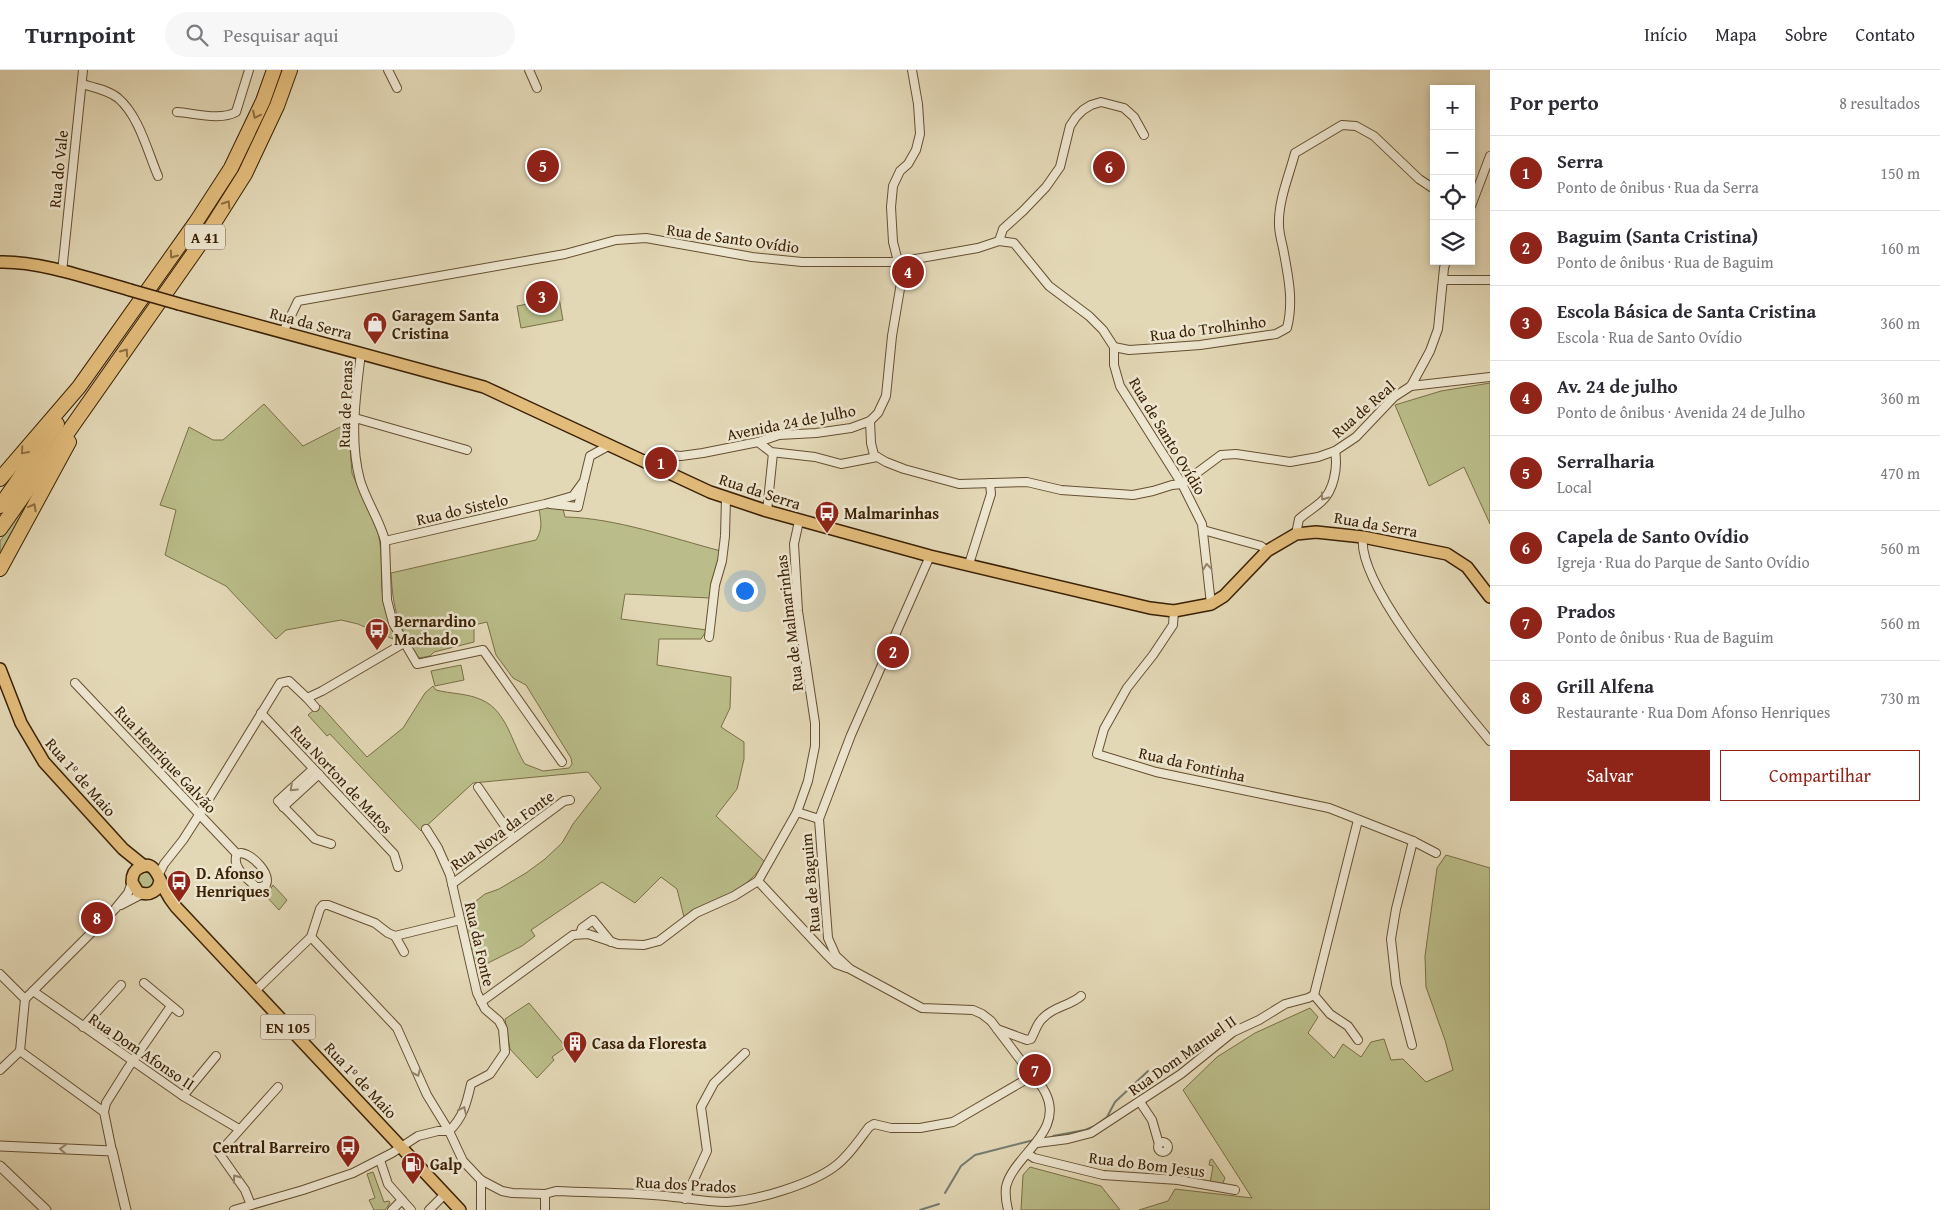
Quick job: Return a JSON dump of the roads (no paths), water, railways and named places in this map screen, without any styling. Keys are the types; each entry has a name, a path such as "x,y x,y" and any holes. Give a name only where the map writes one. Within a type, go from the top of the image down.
{"highway":[{"name":"A 41","path":"0,506 60,420 79,387 196,222 231,168 263,101 274,70"},
{"name":"A 41","path":"0,528 208,234 245,174 277,106 290,70"},
{"path":"0,479 79,387"},
{"path":"0,569 97,392"}],"main road":[{"name":"Rua da Serra","path":"0,262 20,263 62,272 484,387 726,498 799,521 930,556 1150,608 1174,610 1211,604 1224,596 1267,551 1296,534 1316,532 1363,537 1448,554 1467,568 1490,597"},
{"name":"Rua 1º de Maio","path":"0,669 21,723 44,762 123,849 146,866"},
{"name":"Rua 1º de Maio","path":"0,686 23,740 41,768 121,854 132,879"},
{"name":"EN 105","path":"146,866 153,868 159,876"},
{"path":"132,879 136,870 146,866"},
{"name":"Rua 1º de Maio","path":"159,876 164,889 176,907 460,1210"},
{"path":"145,894 155,891 160,883 159,876"},
{"name":"EN 105","path":"132,879 135,890 145,894"},
{"name":"Rua 1º de Maio","path":"145,894 176,907"}],"street":[{"name":"Rua do Vale","path":"62,272 83,70"},
{"path":"177,112 219,116 231,115 236,112 249,70"},
{"path":"388,70 397,88"},
{"path":"529,70 537,88"},
{"name":"Avenida 24 de Julho","path":"642,460 661,454 681,456 703,453 758,442 779,435 816,433 851,428 870,421 878,413 887,390 892,336 902,277 893,242 891,207 893,186 900,171 908,164 916,150 920,134 918,104 912,70"},
{"path":"82,84 99,88 116,96 127,108 134,117 158,176"},
{"path":"1114,347 1103,330 1089,316 1049,286 1014,243 999,240 1003,229 1046,187 1060,167 1070,126 1083,110 1101,102 1124,108 1134,117 1144,135"},
{"name":"Rua do Trolhinho","path":"1114,347 1129,350 1200,345 1276,334 1287,328 1291,313 1290,290 1278,226 1288,179 1296,153 1342,125 1356,126 1374,136 1419,179 1430,186"},
{"path":"1475,194 1490,156"},
{"name":"Rua de Santo Ovídio","path":"282,332 298,301 565,254 616,240 646,238 752,257 802,262 898,262 978,248 999,240"},
{"name":"Rua de Real","path":"1182,484 1221,455 1236,454 1290,462 1318,458 1335,451 1356,436 1394,397 1411,386 1430,350 1438,330 1445,265"},
{"path":"1443,280 1490,280"},
{"name":"Rua de Santo Ovídio","path":"1114,347 1114,365 1120,386 1182,484 1202,524 1211,604"},
{"name":"Rua de Penas","path":"361,353 355,418 356,450 360,482 385,541 387,600 393,623 418,664 483,650 562,762"},
{"path":"1411,386 1490,376"},
{"path":"355,418 467,450"},
{"path":"870,421 871,444 874,455 904,469 959,484 1027,482 1060,490 1133,495 1182,484"},
{"path":"758,442 773,453 815,457 840,464 877,457"},
{"name":"Rua do Sistelo","path":"545,504 578,507 590,456 610,445"},
{"path":"1296,534 1299,519 1323,501 1334,482 1335,451"},
{"path":"767,511 773,453"},
{"name":"Rua do Sistelo","path":"385,541 573,496 584,481"},
{"path":"969,564 991,494 990,483"},
{"path":"709,637 715,584 722,561 726,498"},
{"name":"Rua de Malmarinhas","path":"758,881 797,812 812,765 815,746 815,723 798,611 794,544 799,521"},
{"path":"1203,530 1261,546 1267,551"},
{"path":"1363,537 1362,546 1372,576 1396,617 1423,658 1490,741"},
{"name":"Rua de Baguim","path":"930,556 851,735 818,819 828,938 836,956 850,969 922,1008 973,1010 982,1014 1045,1092 1049,1112 1045,1131 1010,1176 1006,1186 1005,1197 1008,1210"},
{"name":"Rua da Fontinha","path":"1174,610 1173,625 1153,655 1127,688 1104,729 1097,754 1156,772 1329,808 1414,841 1436,853"},
{"path":"307,698 404,643"},
{"path":"159,876 280,683 289,681 315,707"},
{"name":"Rua Henrique Galvão","path":"75,683 237,854"},
{"name":"Rua Norton de Matos","path":"261,713 394,854 398,867"},
{"path":"316,772 278,801 315,839 331,844"},
{"path":"478,787 513,838"},
{"name":"Rua Nova da Fonte","path":"452,884 564,801 570,800"},
{"path":"797,812 818,819"},
{"path":"1358,820 1314,995 1330,1014 1348,1026 1358,1040"},
{"name":"Rua da Fonte","path":"426,829 442,855 452,884 477,993 486,1009 499,1021 503,1030 505,1052 490,1074 471,1084 464,1110 455,1126 449,1131"},
{"path":"1412,1045 1396,984 1391,939 1396,909 1414,841"},
{"path":"146,866 174,851"},
{"path":"237,854 246,854 266,873 268,880 266,885 256,887 235,865 234,860 237,854"},
{"path":"0,1070 20,1051 25,999 115,909 128,893 132,879"},
{"path":"481,1002 573,936 588,934 611,943 644,945 659,942 696,913 734,896 758,881 836,964 850,969"},
{"path":"115,909 145,894"},
{"path":"255,992 311,937 320,909 323,906 328,906 375,923 395,936 460,920"},
{"path":"580,934 582,928 593,920 611,943"},
{"path":"395,936 404,952"},
{"name":"Rua dos Prados","path":"311,937 397,1028 427,1095 449,1131 463,1161 481,1180 502,1191 512,1193 545,1194 556,1191 667,1196 726,1202 744,1200 796,1186 821,1175 836,1166 869,1127 874,1124 891,1128 920,1128 953,1122 1032,1076"},
{"path":"0,974 25,999"},
{"path":"144,983 179,1012"},
{"path":"83,1027 121,985"},
{"name":"Rua Dom Afonso II","path":"33,991 183,1096 239,1129"},
{"name":"Rua Dom Manuel II","path":"1037,1143 1068,1139 1091,1133 1114,1116 1140,1102 1181,1074 1233,1032 1259,1020 1285,1004 1314,995"},
{"path":"996,1029 1027,1040 1031,1039 1041,1019 1049,1012 1075,1001 1081,996"},
{"path":"126,1210 104,1112 106,1103 171,1006"},
{"path":"20,1051 104,1112"},
{"path":"685,1199 706,1151 701,1106 714,1083 745,1052"},
{"path":"183,1096 216,1056"},
{"path":"251,1205 245,1190 219,1153 278,1087"},
{"path":"1140,1102 1152,1120 1159,1144"},
{"path":"234,1210 303,1190 353,1172 380,1160 418,1136 438,1131 449,1131"},
{"path":"0,1146 112,1151"},
{"name":"Rua do Bom Jesus","path":"1028,1154 1034,1158 1103,1175 1178,1180 1235,1190"},
{"path":"380,1160 388,1184 411,1210"},
{"path":"0,1166 46,1210"},
{"path":"481,1180 481,1210"},
{"path":"429,1210 445,1194"},
{"path":"545,1194 545,1210"},
{"path":"392,1210 402,1200"}],"waterway":[{"path":"1053,1136 1085,1130 1095,1126 1107,1117 1115,1102 1148,1071"},
{"path":"945,1193 961,1166 975,1155 1034,1140"},
{"path":"920,1210 939,1204"}],"place":[{"name":"Serralharia","path":"543,166"},
{"name":"Capela de Santo Ovídio","path":"1109,167"},
{"name":"Av. 24 de julho","path":"908,272"},
{"name":"Escola Básica de Santa Cristina","path":"542,297"},
{"name":"Garagem Santa Cristina","path":"375,345"},
{"name":"Serra","path":"661,463"},
{"name":"Malmarinhas","path":"827,534"},
{"name":"Bernardino Machado","path":"377,651"},
{"name":"Baguim (Santa Cristina)","path":"893,652"},
{"name":"D. Afonso Henriques","path":"179,903"},
{"name":"Grill Alfena","path":"97,918"},
{"name":"Casa da Floresta","path":"575,1064"},
{"name":"Prados","path":"1035,1070"},
{"name":"Central Barreiro","path":"348,1168"},
{"name":"Galp","path":"413,1185"}]}
